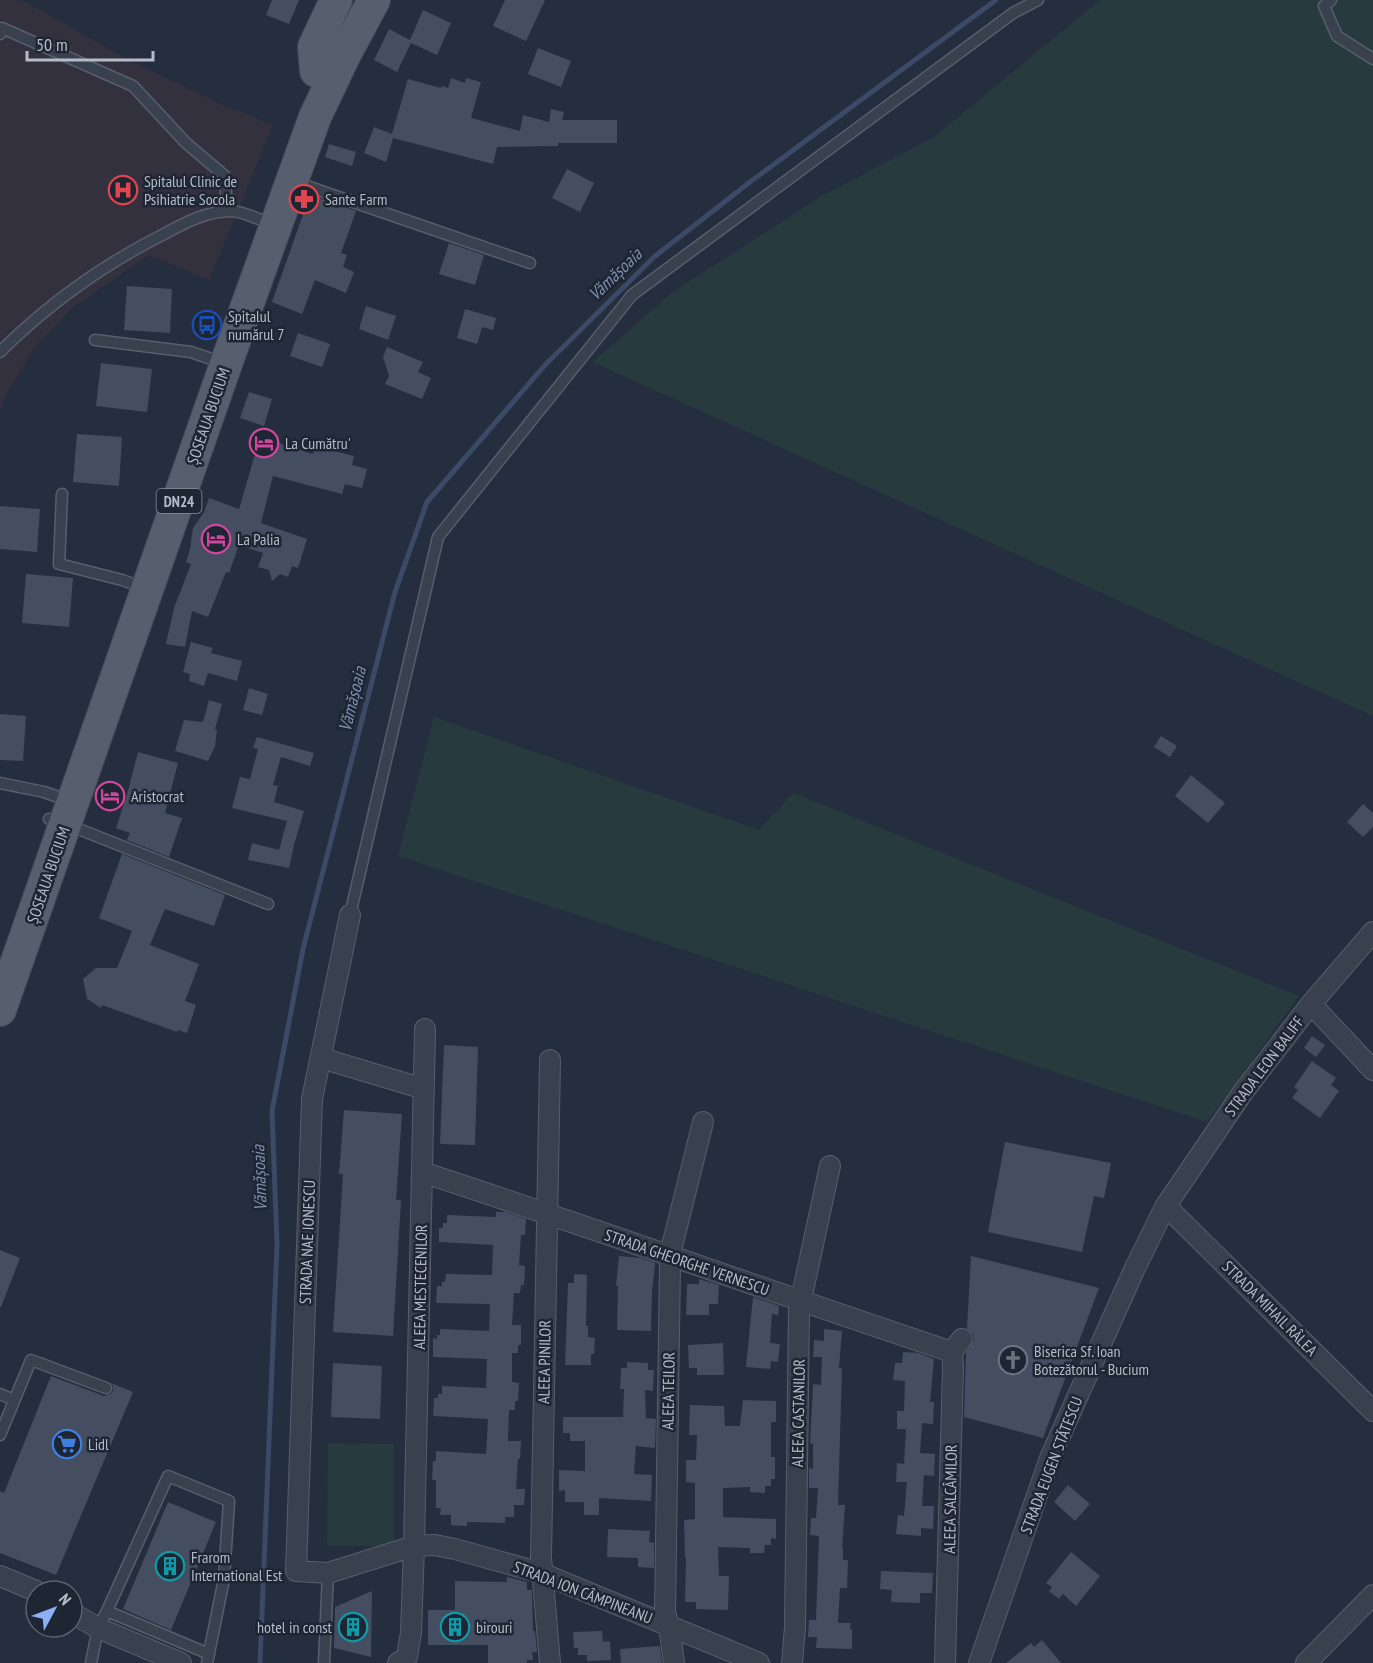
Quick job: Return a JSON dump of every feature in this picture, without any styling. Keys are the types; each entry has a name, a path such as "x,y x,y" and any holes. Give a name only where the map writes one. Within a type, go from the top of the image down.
{"main road":[{"path":"316,71 314,47 336,0"},
{"name":"ȘOSEAUA BUCIUM","path":"0,1010 10,956 267,222 290,133 316,71 353,0"},
{"name":"ȘOSEAUA BUCIUM","path":"267,222 292,181 315,117 374,0"}],"street":[{"name":"STRADA NAE IONESCU","path":"328,1574 296,1571 312,1099 350,915"},
{"name":"STRADA LEON BALIFF","path":"1165,1207 1243,1092 1311,1004 1373,932"},
{"path":"1311,1004 1373,1070"},
{"name":"ALEEA MESTECENILOR","path":"414,1546 425,1029"},
{"path":"321,1058 424,1089"},
{"name":"ALEEA PINILOR","path":"550,1060 541,1573 550,1663"},
{"name":"ALEEA TEILOR","path":"674,1663 669,1625 665,1613 671,1256 702,1122"},
{"name":"ALEEA CASTANILOR","path":"792,1663 795,1627 799,1301 830,1166"},
{"name":"STRADA GHEORGHE VERNESCU","path":"422,1174 547,1213 799,1301 957,1345"},
{"name":"STRADA MIHAIL RÂLEA","path":"1165,1207 1373,1411"},
{"name":"STRADA EUGEN STĂTESCU","path":"979,1663 1050,1458 1135,1268 1165,1207"},
{"name":"ALEEA SALCÂMILOR","path":"945,1663 957,1345"},
{"name":"STRADA ION CÂMPINEANU","path":"328,1574 414,1546 435,1545 455,1549 541,1573 759,1663"},
{"path":"398,1663 407,1657 411,1633 414,1546"},
{"path":"0,1576 24,1587"},
{"path":"1306,1663 1373,1595"},
{"path":"84,1616 103,1620 181,1663"}],"lane":[{"path":"350,915 438,537 632,295 1013,13 1038,0"},
{"path":"1331,0 1324,6 1337,36 1373,59"},
{"path":"0,34 2,28 133,86 186,143 225,176 227,211"},
{"path":"292,181 530,263"},
{"path":"0,352 27,326 77,286 131,250 184,224 214,212 233,210 267,222"},
{"path":"95,339 191,352 218,362"},
{"path":"62,494 59,564 140,587"},
{"path":"0,783 44,792 61,810 268,904"},
{"path":"0,1435 31,1360 106,1388"},
{"path":"0,1394 15,1400"},
{"path":"91,1663 103,1620 168,1476 228,1502 224,1579 208,1659 103,1620"},
{"path":"324,1663 328,1574"}],"shaded area":[{"name":"Spitalul Clinic de Psihiatrie Socola","path":"0,0 26,2 130,61 221,104 273,125 209,280 149,255 73,307 34,348 0,409"}],"green space":[{"path":"1100,0 1373,0 1373,716 593,362 673,292 822,196 934,137"},
{"path":"434,717 759,830 793,793 1299,996 1207,1122 398,856"},
{"path":"328,1443 394,1444 394,1546 327,1546"}],"building":[{"path":"272,0 299,0 289,24 266,15"},
{"path":"505,0 545,0 526,41 493,26"},
{"path":"423,10 451,23 437,55 411,43 397,72 374,60 389,29 410,40"},
{"path":"538,48 571,61 561,87 528,74"},
{"path":"451,78 465,83 466,78 481,82 471,118 520,131 523,115 549,122 551,109 564,112 562,120 617,120 617,143 558,143 558,146 497,147 493,164 393,138 386,162 364,153 374,127 392,134 408,79 448,88"},
{"path":"329,144 356,152 352,166 325,157"},
{"path":"567,169 594,183 580,212 552,198"},
{"path":"310,195 356,211 341,253 347,255 343,267 354,272 346,293 315,280 302,314 272,302"},
{"path":"449,243 484,255 475,285 439,274"},
{"path":"127,286 172,289 170,333 124,330"},
{"path":"366,306 396,316 388,340 359,329"},
{"path":"465,309 496,318 493,330 482,327 477,344 457,338"},
{"path":"298,333 330,344 322,367 290,356"},
{"path":"387,347 423,362 418,372 431,378 422,399 385,384 389,376 383,357"},
{"path":"101,363 152,369 147,412 96,406"},
{"path":"249,392 272,399 264,426 240,418"},
{"path":"77,434 122,437 119,486 73,482"},
{"path":"260,437 313,454 315,446 354,456 352,465 367,469 362,488 345,484 342,494 273,476 261,523 307,539 298,568 292,566 288,577 280,574 272,581 269,570 258,567 263,553 239,545 229,573 226,572 208,617 192,611 185,647 166,644 174,608 191,564 186,562 193,528 204,512 209,498 239,509"},
{"path":"0,506 40,509 37,552 0,549"},
{"path":"26,574 73,578 69,627 22,623"},
{"path":"191,642 213,648 211,653 242,661 237,681 208,673 204,686 189,681 190,674 183,672"},
{"path":"249,688 268,694 262,715 243,710"},
{"path":"209,700 222,704 215,729 217,730 215,746 208,761 175,751 184,720 203,722"},
{"path":"0,714 26,716 23,761 0,760"},
{"path":"1161,736 1177,746 1170,757 1154,747"},
{"path":"257,737 314,753 310,766 281,757 273,785 278,786 274,802 304,811 289,868 248,860 252,843 279,850 287,821 232,808 240,777 250,779 258,749 253,748"},
{"path":"138,752 178,763 165,813 182,818 169,857 127,840 130,833 116,828"},
{"path":"1191,775 1225,803 1208,823 1175,796"},
{"path":"1363,804 1373,813 1373,827 1363,837 1347,822"},
{"path":"122,854 225,895 214,926 165,909 150,945 199,964 185,1001 196,1005 187,1033 178,1030 177,1032 102,1005 101,1008 87,999 83,979 96,968 117,968 132,931 99,918"},
{"path":"1312,1036 1325,1045 1316,1057 1304,1048"},
{"path":"444,1045 478,1047 475,1145 440,1144"},
{"path":"1312,1061 1336,1078 1331,1085 1339,1091 1320,1118 1292,1098 1298,1090 1294,1087"},
{"path":"344,1110 402,1114 396,1200 401,1200 393,1336 333,1332 343,1174 339,1174"},
{"path":"1005,1142 1111,1163 1104,1198 1094,1196 1082,1252 988,1232"},
{"path":"496,1212 506,1212 526,1219 525,1235 521,1235 519,1265 525,1266 524,1285 521,1285 520,1293 514,1293 512,1325 521,1325 521,1345 518,1345 518,1353 512,1353 512,1382 519,1383 518,1401 515,1401 515,1410 509,1410 508,1441 521,1441 516,1489 525,1489 524,1505 514,1505 514,1517 505,1517 505,1523 467,1522 467,1526 451,1525 451,1515 440,1515 441,1508 436,1508 436,1480 432,1480 436,1451 486,1454 488,1419 433,1416 434,1398 442,1394 442,1386 486,1388 487,1359 433,1357 433,1338 437,1339 440,1329 489,1331 490,1304 436,1303 437,1286 442,1286 442,1282 445,1282 446,1274 492,1275 493,1245 439,1242 439,1228 443,1228 443,1223 447,1223 447,1215 496,1217"},
{"path":"0,1250 20,1258 1,1307 0,1307"},
{"path":"619,1256 640,1258 655,1263 651,1331 617,1330 618,1286 616,1286"},
{"path":"971,1256 1099,1288 1043,1438 964,1417 966,1353 974,1340 973,1334 967,1329"},
{"path":"574,1274 587,1275 586,1326 588,1326 588,1337 595,1338 591,1365 565,1365 568,1283 574,1283"},
{"path":"699,1279 719,1285 718,1304 709,1304 709,1315 686,1315 687,1284 699,1284"},
{"path":"753,1297 779,1306 778,1315 772,1314 770,1343 780,1344 778,1362 771,1361 770,1369 746,1367"},
{"path":"824,1329 842,1331 839,1368 842,1368 838,1505 845,1505 842,1548 843,1560 848,1560 847,1588 840,1588 838,1623 851,1623 852,1649 816,1648 817,1637 808,1637 809,1620 816,1620 819,1536 810,1535 811,1518 816,1518 818,1488 809,1488 809,1468 813,1469 813,1444 810,1443 813,1384 821,1385 822,1357 813,1357 814,1340 824,1341"},
{"path":"723,1343 724,1375 697,1375 697,1368 689,1368 688,1345"},
{"path":"903,1352 918,1353 934,1359 930,1402 934,1402 933,1424 922,1423 920,1453 935,1454 934,1476 924,1475 922,1506 934,1506 933,1529 921,1528 921,1536 896,1534 898,1515 904,1516 907,1482 896,1482 897,1463 904,1464 906,1429 897,1429 897,1411 904,1411 905,1381 893,1380 895,1363 902,1363"},
{"path":"627,1362 648,1363 648,1370 654,1370 653,1391 645,1390 646,1418 656,1419 655,1448 636,1446 634,1474 652,1475 651,1501 599,1498 599,1515 584,1515 584,1502 565,1502 565,1490 559,1491 559,1470 585,1471 585,1441 570,1441 570,1433 563,1433 563,1417 623,1417 624,1389 620,1389 621,1368 627,1368"},
{"path":"333,1363 382,1366 380,1419 331,1417"},
{"name":"Lidl","path":"51,1376 104,1396 113,1391 111,1383 133,1392 56,1575 0,1553 0,1491 4,1493"},
{"path":"743,1400 776,1401 776,1422 771,1422 771,1457 775,1457 775,1479 771,1479 771,1486 765,1486 765,1493 750,1492 750,1487 723,1488 723,1517 776,1519 776,1539 771,1538 771,1545 765,1545 764,1553 750,1553 750,1548 718,1547 719,1576 729,1576 728,1610 696,1609 696,1602 685,1602 684,1520 695,1519 695,1483 686,1482 686,1460 696,1460 697,1435 689,1435 690,1405 724,1406 725,1426 740,1426"},
{"path":"1068,1485 1090,1504 1075,1521 1054,1502"},
{"name":"Frarom International Est","path":"168,1502 216,1522 171,1630 123,1609"},
{"path":"608,1529 650,1531 649,1542 654,1543 654,1568 638,1567 638,1558 607,1557"},
{"path":"1071,1552 1100,1576 1076,1606 1063,1594 1059,1599 1049,1591 1052,1587 1046,1583"},
{"path":"881,1571 933,1573 932,1593 920,1593 920,1603 891,1602 892,1590 880,1589"},
{"path":"507,1577 527,1582 527,1590 532,1590 533,1631 535,1631 537,1652 532,1652 533,1660 527,1660 527,1663 488,1663 488,1645 428,1645 428,1610 455,1610 455,1581 507,1582"},
{"name":"hotel in const","path":"372,1591 371,1657 334,1648 335,1607"},
{"path":"602,1631 603,1642 610,1641 611,1660 587,1661 587,1655 578,1655 578,1648 574,1648 573,1632"},
{"path":"1042,1640 1061,1663 1006,1663 1031,1643 1034,1647"},
{"path":"660,1646 662,1663 621,1663 620,1649"}],"waterway":[{"name":"Vămășoaia","path":"260,1663 277,1244 272,1111 303,949 395,592 427,502 545,365 654,257 750,182 996,0"}],"place":[{"name":"Spitalul Clinic de Psihiatrie Socola","path":"123,190"},
{"name":"Sante Farm","path":"304,199"},
{"name":"Spitalul numărul 7","path":"207,325"},
{"name":"La Cumătru'","path":"264,443"},
{"name":"La Palia","path":"216,539"},
{"name":"Aristocrat","path":"110,796"},
{"name":"Biserica Sf. Ioan Botezătorul - Bucium","path":"1013,1360"},
{"name":"Lidl","path":"67,1444"},
{"name":"Frarom International Est","path":"170,1566"},
{"name":"hotel in const","path":"353,1627"},
{"name":"birouri","path":"455,1627"}]}
